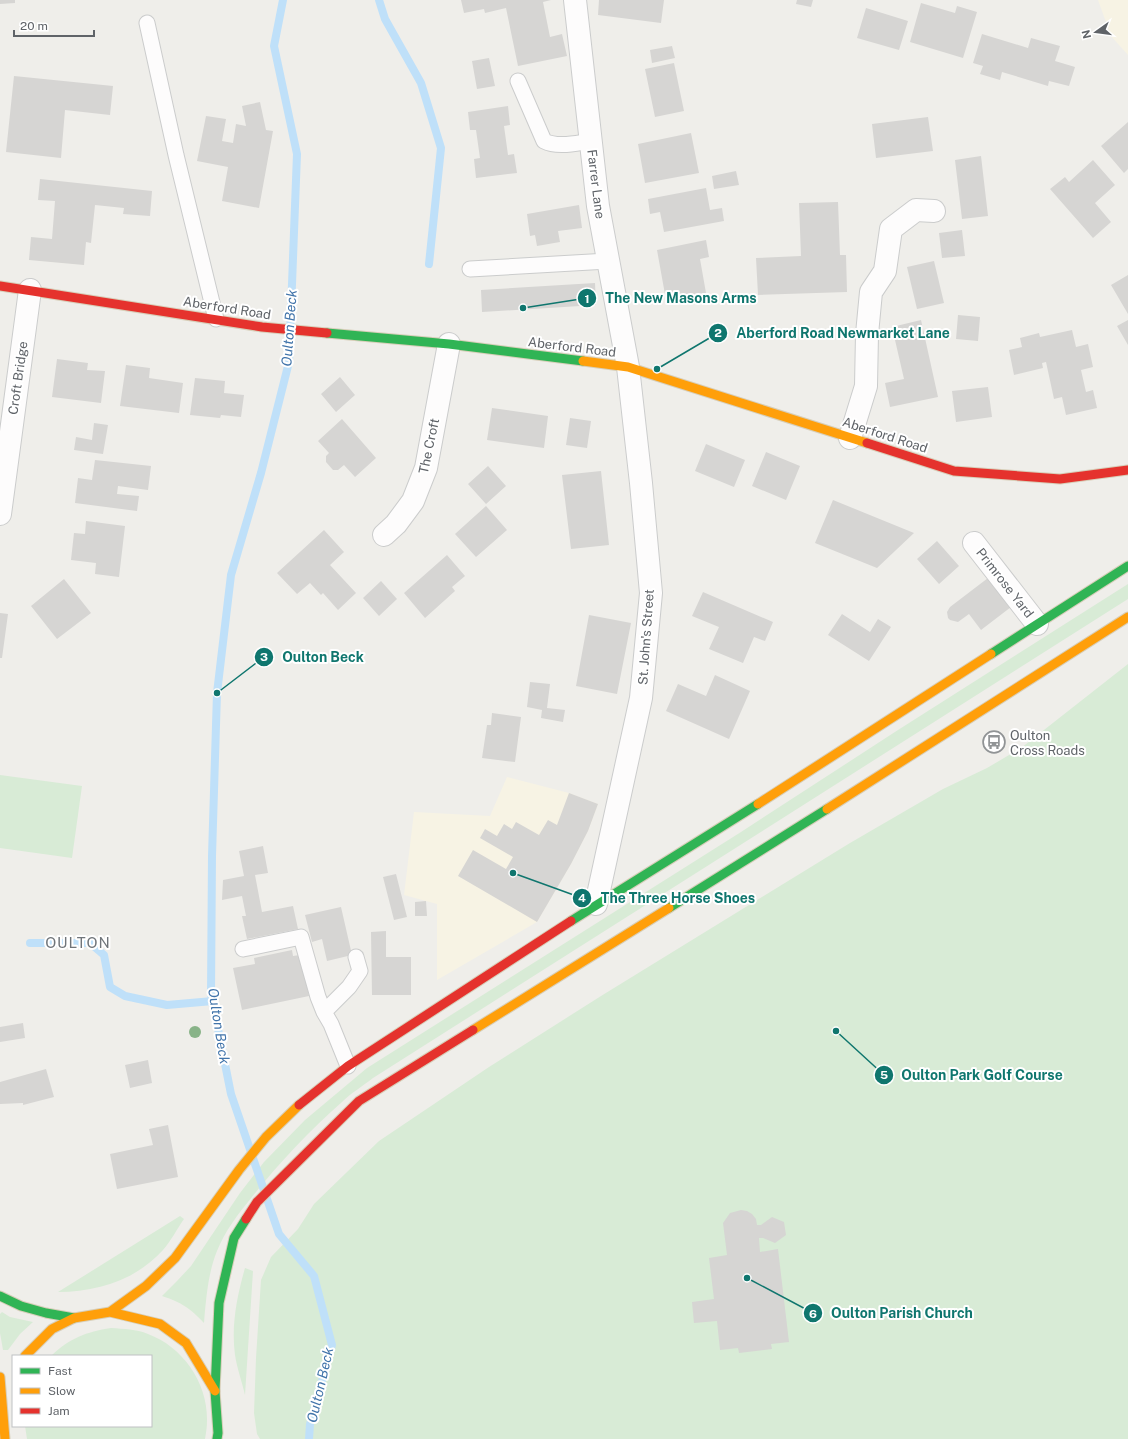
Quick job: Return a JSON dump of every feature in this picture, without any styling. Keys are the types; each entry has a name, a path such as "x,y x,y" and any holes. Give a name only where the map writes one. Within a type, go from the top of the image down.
{"main road":[{"name":"Aberford Road","path":"0,286 262,327 449,344 628,367 954,471 1060,479 1128,470"},
{"path":"110,1312 146,1286 175,1258 239,1170 266,1137 301,1104 348,1066 596,904 1128,566"},
{"path":"219,1437 215,1391 219,1303 234,1238 257,1202 359,1101 781,838 1128,617"},
{"path":"0,1296 21,1306 46,1313 74,1318"},
{"path":"26,1355 52,1329 74,1318 110,1312 160,1324 186,1343 215,1391"},
{"path":"0,1376 5,1439"},
{"path":"3,1403 10,1383"}],"street":[{"name":"Farrer Lane","path":"575,0 598,206 628,367"},
{"path":"850,438 866,386 867,334 871,292 885,271 891,230 916,210 934,211"},
{"name":"Croft Bridge","path":"0,514 30,290"},
{"name":"The Croft","path":"384,535 396,524 414,501 426,468 449,344"},
{"name":"St. John's Street","path":"596,904 641,698 651,593 628,367"},
{"name":"Primrose Yard","path":"974,543 1037,624"}],"lane":[{"path":"147,23 176,154 216,319"},
{"path":"518,81 544,141 558,145 591,141"},
{"path":"470,269 608,261"},
{"path":"243,949 301,937 318,997 348,1066"},
{"path":"324,1012 349,987 360,971 356,957"}],"shaded area":[{"path":"1098,0 1128,0 1128,55 1111,36"},
{"path":"507,777 569,793 598,804 588,831 571,864 537,922 437,980 437,904 404,895 414,812 490,816"}],"green space":[{"path":"1128,584 1128,599 373,1078 353,1093 318,1124 262,1184 232,1223 220,1244 211,1268 204,1323 185,1306 162,1296 191,1266 240,1193 264,1162 305,1120 367,1068 741,832"},
{"path":"1128,664 1128,1439 260,1439 257,1434 254,1413 261,1280 271,1257 298,1229 314,1204 379,1141 489,1067 601,996 850,843 943,789 987,768 1021,748"},
{"path":"0,775 82,786 72,858 0,848"},
{"path":"180,1216 184,1219 169,1243 141,1269 101,1287 87,1290 58,1292"},
{"path":"245,1268 253,1271 245,1395 236,1360 234,1322 237,1300"},
{"path":"2,1312 10,1317 33,1322 20,1334 8,1350 3,1350 0,1333 0,1314"},
{"path":"111,1328 143,1332 161,1340 182,1357 198,1380 203,1393 207,1421 205,1439 27,1439 25,1427 152,1427 152,1355 52,1355 72,1340"}],"building":[{"path":"0,0 15,0 15,3 0,4"},
{"path":"461,0 551,0 543,2 550,37 562,34 567,56 518,66 506,8 485,13 484,9 464,13"},
{"path":"599,0 664,0 661,23 598,15"},
{"path":"797,0 813,0 811,7 796,4"},
{"path":"921,3 955,13 957,6 977,12 963,58 910,42"},
{"path":"866,8 908,21 899,50 857,38"},
{"path":"982,34 1028,48 1031,38 1060,46 1055,61 1075,67 1069,86 1049,81 1048,86 1002,72 1000,80 980,74 983,66 973,63"},
{"path":"672,46 675,58 652,63 650,50"},
{"path":"489,58 495,86 477,89 472,61"},
{"path":"674,63 684,111 655,117 645,69"},
{"path":"14,76 113,86 110,115 65,110 61,158 6,152"},
{"path":"260,102 266,130 273,131 259,208 222,201 228,167 197,161 206,116 226,119 222,141 233,143 236,124 246,126 242,106"},
{"path":"508,106 510,125 504,126 508,155 514,154 517,173 476,178 474,159 480,158 476,130 470,130 468,112"},
{"path":"928,117 933,151 876,158 872,124"},
{"path":"1128,122 1128,169 1124,173 1101,146"},
{"path":"691,133 699,173 645,183 638,144"},
{"path":"981,156 988,216 962,219 955,160"},
{"path":"1093,160 1115,185 1095,203 1111,222 1093,238 1050,189 1065,177 1069,182"},
{"path":"736,171 739,185 714,189 712,176"},
{"path":"40,179 152,191 150,216 123,214 124,208 95,205 91,243 86,242 84,265 29,260 31,237 52,239 55,201 38,200"},
{"path":"706,188 710,210 722,208 724,221 664,232 660,212 650,214 648,199"},
{"path":"838,202 840,255 846,255 847,292 758,295 756,258 801,256 799,203"},
{"path":"579,205 582,228 558,231 560,242 537,246 535,235 530,236 527,214"},
{"path":"962,230 965,256 942,258 939,233"},
{"path":"706,240 709,257 700,259 706,293 666,300 657,250"},
{"path":"934,261 944,303 917,309 907,267"},
{"path":"1128,275 1128,314 1111,285"},
{"path":"595,283 596,305 482,312 481,290"},
{"path":"958,315 980,317 978,341 956,339"},
{"path":"921,320 938,397 890,407 885,383 904,379 892,327"},
{"path":"1128,320 1128,345 1117,326"},
{"path":"1072,330 1076,347 1088,344 1093,367 1081,370 1086,392 1093,390 1097,408 1066,415 1062,397 1054,399 1046,362 1042,363 1043,368 1014,375 1009,350 1022,347 1020,338 1039,333 1040,337"},
{"path":"57,359 88,363 87,370 105,371 101,403 52,397"},
{"path":"126,365 150,368 149,378 183,383 179,413 120,406"},
{"path":"340,377 355,395 336,412 321,394"},
{"path":"195,378 225,381 224,393 244,395 241,417 221,415 220,418 190,415"},
{"path":"988,387 992,417 956,422 952,391"},
{"path":"492,408 548,416 544,448 487,440"},
{"path":"570,418 591,421 587,448 566,445"},
{"path":"342,419 376,458 355,477 344,465 338,470 333,470 326,462 326,456 329,453 318,441"},
{"path":"94,423 108,425 103,454 74,450 76,437 92,440"},
{"path":"706,444 745,460 734,487 695,471"},
{"path":"766,452 800,466 786,500 752,486"},
{"path":"95,460 151,466 148,490 118,486 117,494 139,496 137,511 75,503 78,478 92,480"},
{"path":"488,466 506,486 486,504 468,484"},
{"path":"601,471 609,545 571,549 562,475"},
{"path":"833,500 914,533 877,568 815,543"},
{"path":"486,506 507,530 476,557 455,534"},
{"path":"86,521 125,526 119,577 95,574 96,563 71,560 74,533 85,534"},
{"path":"324,530 344,552 330,565 356,593 338,610 323,593 321,595 310,583 297,594 277,573"},
{"path":"937,541 959,566 939,584 917,559"},
{"path":"447,555 465,576 452,587 455,591 425,618 404,593"},
{"path":"988,578 1011,607 981,630 969,614 958,622 950,620 947,612 950,607"},
{"path":"64,579 91,613 57,639 31,606"},
{"path":"381,581 397,599 379,616 363,598"},
{"path":"703,592 773,622 765,641 754,637 743,663 709,649 719,627 692,616"},
{"path":"0,613 8,614 2,658 0,658"},
{"path":"842,614 870,632 878,619 891,627 869,661 828,635"},
{"path":"589,615 631,623 617,694 576,686"},
{"path":"715,675 750,691 729,739 666,711 678,684 706,696"},
{"path":"530,682 550,684 547,708 565,710 563,722 541,718 542,710 527,707"},
{"path":"492,713 521,717 515,762 482,758 487,725 491,725"},
{"path":"569,793 598,804 588,831 571,864 537,922 458,876 473,850 506,869 513,857 480,838 485,829 497,836 504,824 512,829 516,822 539,835 548,820 557,825"},
{"path":"263,846 268,873 255,875 262,912 293,906 298,929 247,939 242,916 246,916 242,896 222,900 223,880 244,876 239,851"},
{"path":"396,874 407,917 394,920 383,877"},
{"path":"426,901 427,916 415,916 415,902"},
{"path":"341,907 352,955 327,961 322,939 312,942 305,915"},
{"path":"386,931 386,957 411,957 411,995 372,995 371,932"},
{"path":"292,950 293,956 300,955 309,996 242,1010 233,968 255,964 254,958"},
{"path":"23,1023 25,1038 0,1042 0,1027"},
{"path":"148,1060 152,1083 130,1088 125,1065"},
{"path":"46,1069 54,1097 23,1105 23,1103 0,1104 0,1082"},
{"path":"168,1125 178,1177 117,1189 110,1154 153,1145 149,1129"},
{"path":"741,1210 752,1214 756,1219 757,1225 761,1225 772,1217 784,1222 786,1235 775,1243 759,1238 760,1252 778,1249 789,1342 771,1344 772,1349 739,1353 738,1348 720,1350 717,1321 694,1323 692,1302 714,1299 709,1258 727,1255 723,1223 730,1213"}],"waterway":[{"name":"Oulton Beck","path":"283,0 274,46 297,154 289,362 261,473 231,575 217,693 212,856 211,994 231,1094 279,1234 314,1276 332,1345 310,1424 309,1439"},
{"path":"379,0 385,19 421,83 441,148 429,264"},
{"path":"30,943 90,943 104,955 110,987 125,996 167,1005 213,1001"}],"traffic: fast":[{"path":"327,333 449,344 583,361"},
{"path":"991,654 1128,566"},
{"path":"571,921 758,804"},
{"path":"669,908 827,809"},
{"path":"217,1439 218,1433 215,1391 219,1303 234,1238 246,1219"},
{"path":"0,1296 21,1306 46,1313 74,1318"}],"traffic: slow":[{"path":"583,361 628,367 867,443"},
{"path":"827,809 1128,617"},
{"path":"758,804 991,654"},
{"path":"473,1030 669,908"},
{"path":"110,1312 146,1286 175,1258 239,1170 266,1137 299,1105"},
{"path":"26,1355 52,1329 74,1318 110,1312 160,1324 186,1343 215,1391"},
{"path":"0,1377 5,1439"}],"traffic: jam":[{"path":"0,286 262,327 327,333"},
{"path":"867,443 954,471 1060,479 1128,470"},
{"path":"299,1105 348,1066 571,921"},
{"path":"246,1219 257,1202 359,1101 473,1030"}],"place":[{"name":"The New Masons Arms","path":"523,308"},
{"name":"Aberford Road Newmarket Lane","path":"657,369"},
{"name":"Oulton Beck","path":"217,693"},
{"name":"Oulton Cross Roads","path":"994,742"},
{"name":"The Three Horse Shoes","path":"513,873"},
{"name":"Oulton Park Golf Course","path":"836,1031"},
{"name":"Oulton Parish Church","path":"747,1278"}],"district":[{"name":"OULTON","path":"78,942"}]}
